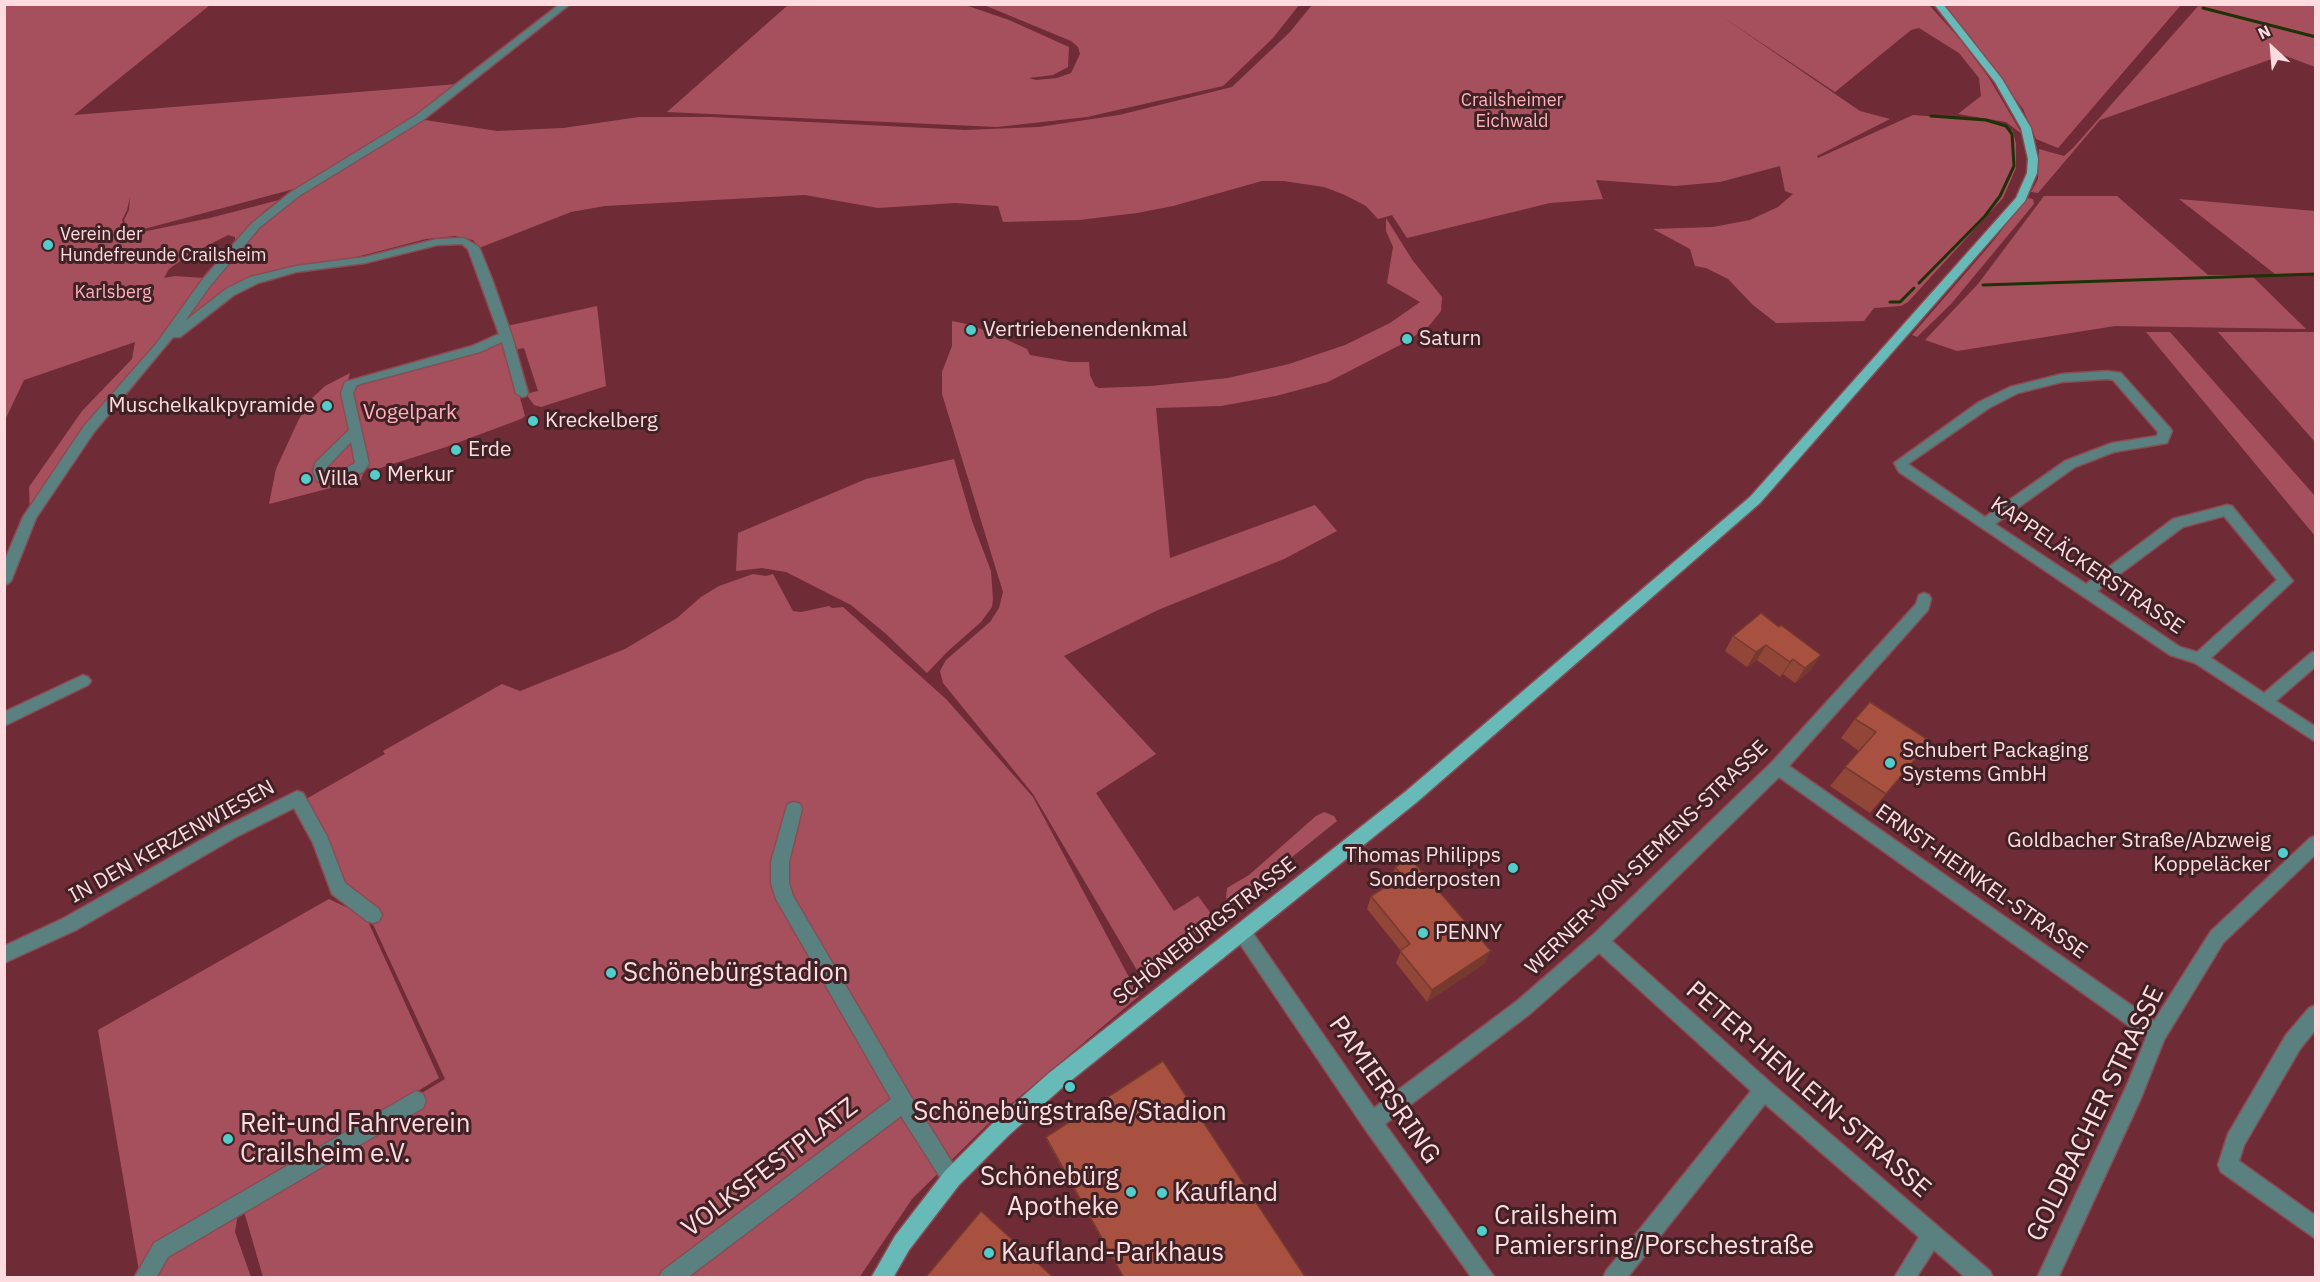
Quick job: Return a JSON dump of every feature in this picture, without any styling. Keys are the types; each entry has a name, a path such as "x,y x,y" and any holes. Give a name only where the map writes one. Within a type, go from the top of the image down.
{"main road":[{"name":"SCHÖNEBÜRGSTRASSE","path":"881,1278 902,1244 952,1178 1002,1128 1056,1080 1411,797 1755,500 2021,199 2032,173 2034,159 2026,128 1999,81 1938,4"}],"street":[{"path":"4,581 30,517 89,429 160,347 206,283 256,225 295,194 419,118 566,4"},
{"path":"160,347 225,295 254,280 296,269 358,262 448,240 464,241 473,247 506,336 522,393"},
{"path":"356,431 326,459 320,476 324,478 343,475 358,469 362,464 356,431 347,393 349,385 364,378 476,349 506,336"},
{"name":"KAPPELÄCKERSTRASSE","path":"1985,524 2070,464 2112,448 2162,440 2165,431 2117,376 2062,378 2014,390 1984,405 1900,463 1904,469 1985,524 2086,592 2175,651 2200,659 2316,736"},
{"path":"341,443 343,475"},
{"path":"2086,592 2178,523 2227,510 2286,581 2200,659"},
{"name":"WERNER-VON-SIEMENS-STRASSE","path":"1372,1122 1524,1007 1599,941 1778,767 1916,615 1923,606 1924,599"},
{"path":"2265,702 2316,657"},
{"path":"4,720 83,681"},
{"name":"ERNST-HEINKEL-STRASSE","path":"1778,767 2157,1034"},
{"name":"IN DEN KERZENWIESEN","path":"4,955 70,924 230,832 297,798 321,841 338,888 373,915"},
{"path":"794,809 780,862 780,883 785,899 903,1102 952,1178"},
{"name":"GOLDBACHER STRASSE","path":"2047,1278 2134,1091 2157,1034 2217,938 2316,843"},
{"name":"PAMIERSRING","path":"1242,932 1372,1122 1485,1278"},
{"name":"PETER-HENLEIN-STRASSE","path":"1599,941 1764,1090 1983,1278"},
{"path":"2316,1014 2292,1042 2235,1141 2228,1165 2316,1229"},
{"path":"1621,1275 1764,1090"},
{"path":"144,1278 161,1250 416,1101"},
{"name":"VOLKSFESTPLATZ","path":"669,1278 903,1102"},
{"path":"1904,1278 1932,1235"}],"green space":[{"path":"5,5 210,5 74,115 458,84 406,125 294,189 129,233 124,220 129,210 130,197 122,220 127,234 118,237 210,218 279,200 263,212 270,216 293,198 417,122 425,120 497,131 563,128 639,117 711,117 965,130 1039,127 1119,115 1232,87 1290,32 1312,5 1929,5 1959,38 1989,78 2022,134 2006,122 1958,114 1981,96 1979,78 1959,53 1919,28 1911,30 1835,92 1721,16 1860,111 1890,119 1817,156 1818,158 1913,115 1995,121 2013,131 2016,144 2016,168 2003,198 1908,302 1901,306 1874,308 1864,321 1776,323 1753,305 1728,279 1706,268 1695,266 1690,249 1653,229 1713,227 1750,220 1778,207 1793,194 1785,191 1780,166 1720,182 1675,186 1596,180 1603,199 1550,203 1407,238 1392,215 1378,219 1366,206 1345,195 1324,187 1283,181 1262,181 1173,206 1137,213 1079,220 1003,222 998,206 955,203 878,208 805,195 605,206 571,212 479,248 473,240 455,236 426,239 345,260 279,269 250,277 219,294 160,347 89,429 30,517 29,487 82,411 132,359 135,342 24,380 5,420","holes":["228,235 235,237 235,240 204,278 175,276 164,278 169,269 187,256"]},
{"path":"788,5 965,5 1009,20 1069,47 1068,67 1053,75 1029,78 1036,80 1057,78 1071,73 1080,54 1078,47 1071,41 984,5 1299,5 1273,38 1223,86 1087,117 997,127 667,112"},
{"path":"1945,5 2181,5 2058,148 2036,139 2023,109"},
{"path":"2199,5 2315,5 2315,67 2283,55 2100,120 2038,193 2031,192 2038,179 2039,149 2064,156 2073,148"},
{"path":"2044,196 2117,196 2208,275 2251,275 2306,329 2115,326 1957,351 1925,340 1978,284"},
{"path":"2027,198 2033,199 2034,204 1951,304 1917,337 1912,335 1990,245"},
{"path":"2179,199 2315,211 2315,274 2275,274"},
{"path":"1386,218 1413,261 1442,297 1441,311 1429,326 1406,342 1328,382 1276,396 1221,406 1156,408 1170,558 1315,505 1337,531 1284,559 1158,610 1064,656 1156,754 1096,793 1174,911 1198,896 1215,919 1141,977 1033,794 943,683 940,671 946,660 990,622 999,608 1003,592 942,394 942,372 952,346 952,321 971,325 1003,338 1027,349 1030,355 1070,362 1089,362 1090,375 1095,386 1099,388 1151,386 1228,378 1289,364 1345,345 1390,323 1420,302 1387,283 1393,247 1386,231"},
{"path":"597,306 606,386 541,407 534,405 526,394 538,391 524,348 514,350 507,326"},
{"path":"2146,332 2170,332 2315,496 2315,536"},
{"path":"2218,332 2315,332 2315,442"},
{"name":"Vogelpark","path":"504,339 525,416 521,419 446,447 377,469 365,468 361,480 269,504 276,469 298,421 310,400 325,386 350,373 348,381 351,388 355,384"},
{"path":"954,459 972,521 991,571 992,607 981,622 927,673 885,633 851,605 786,572 762,568 736,571 738,533 866,479"},
{"name":"Schönebürgstadion","path":"753,574 766,576 773,574 793,611 801,612 829,606 843,607 946,699 1033,797 1139,996 992,1120 912,1199 859,1278 263,1277 241,1201 445,1079 370,918 366,917 439,1078 240,1201 235,1232 251,1277 140,1277 98,1030 329,899 365,916 331,895 306,799 385,754 383,751 502,684 520,691 625,649 677,618 701,597 719,586"},
{"path":"1324,812 1334,816 1337,821 1231,906 1226,898 1227,888 1249,875 1316,816"}],"building":[{"path":"1761,613 1821,655 1805,668 1793,659 1790,662 1766,645 1756,652 1733,636"},
{"path":"1870,702 1930,741 1886,794 1845,767 1876,732 1855,719"},
{"name":"PENNY","path":"1410,858 1491,951 1432,990 1400,951 1410,944 1371,896 1403,876 1395,867"},
{"name":"Kaufland","path":"1163,1061 1306,1278 1124,1278 1046,1137"},
{"name":"Kaufland-Parkhaus","path":"981,1211 1054,1278 925,1278"}],"waterway":[{"path":"2203,8 2316,37"},
{"path":"1919,283 1985,216 2000,196 2014,166 2012,134 2006,126 1986,120 1931,116"},
{"path":"1983,285 2316,274"},
{"path":"1890,302 1900,302 1914,288"}],"place":[{"name":"Verein der Hundefreunde Crailsheim","path":"48,245"},
{"name":"Vertriebenendenkmal","path":"971,330"},
{"name":"Saturn","path":"1407,339"},
{"name":"Muschelkalkpyramide","path":"327,406"},
{"name":"Kreckelberg","path":"533,421"},
{"name":"Erde","path":"456,450"},
{"name":"Merkur","path":"375,475"},
{"name":"Villa","path":"306,479"},
{"name":"Schubert Packaging Systems GmbH","path":"1890,763"},
{"name":"Goldbacher Straße/Abzweig Koppeläcker","path":"2283,853"},
{"name":"Thomas Philipps Sonderposten","path":"1513,868"},
{"name":"PENNY","path":"1423,933"},
{"name":"Schönebürgstadion","path":"611,973"},
{"name":"Schönebürgstraße/Stadion","path":"1070,1087"},
{"name":"Reit-und Fahrverein Crailsheim e.V.","path":"228,1139"},
{"name":"Schönebürg Apotheke","path":"1131,1192"},
{"name":"Kaufland","path":"1162,1193"},
{"name":"Crailsheim Pamiersring/Porschestraße","path":"1482,1231"},
{"name":"Kaufland-Parkhaus","path":"989,1253"}],"park label":[{"name":"Crailsheimer Eichwald","path":"1512,111"},
{"name":"Karlsberg","path":"113,293"}]}
